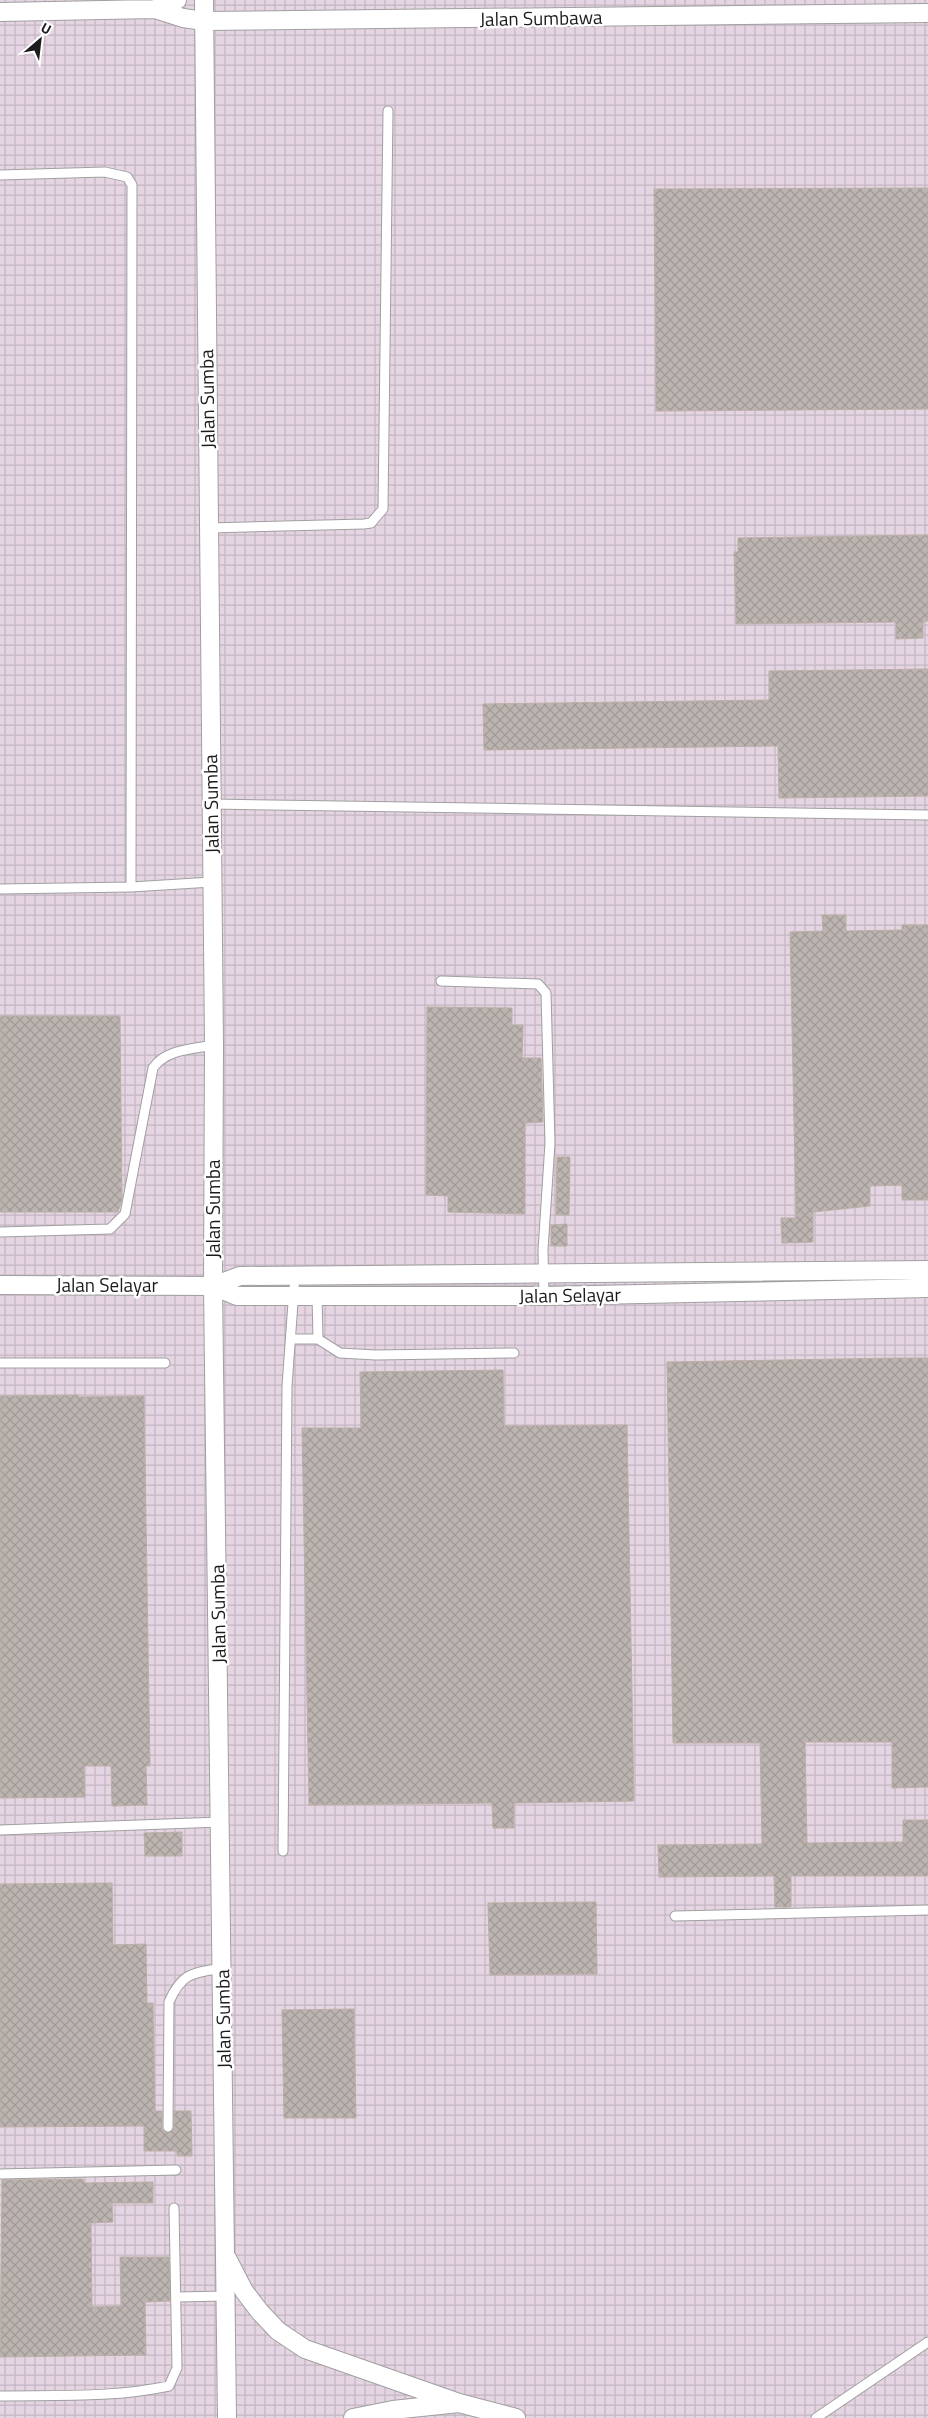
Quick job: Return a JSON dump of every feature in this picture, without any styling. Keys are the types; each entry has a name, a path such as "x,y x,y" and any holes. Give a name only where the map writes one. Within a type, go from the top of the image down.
{"street":[{"name":"Jalan Sumbawa","path":"155,9 177,0"},
{"name":"Jalan Sumba","path":"204,0 214,1045 213,1286 223,1968 227,2418"},
{"name":"Jalan Sumbawa","path":"0,12 155,9 183,18 204,21 928,13"},
{"name":"Jalan Selayar","path":"0,1285 213,1286 240,1276 295,1275 928,1270"},
{"path":"830,1290 831,1271"},
{"path":"668,1292 669,1272"},
{"name":"Jalan Selayar","path":"213,1286 237,1296 544,1296 928,1288"},
{"path":"226,2256 244,2291 260,2312 278,2331 305,2349 459,2403 516,2418"},
{"path":"353,2418 392,2410 459,2403"}],"lane":[{"path":"209,528 364,524 371,523 383,509 388,111"},
{"path":"0,175 104,172 127,177 132,185 131,887"},
{"path":"211,804 928,816"},
{"path":"0,889 131,887 212,882"},
{"path":"441,981 538,984 546,993 550,1143 543,1273 544,1296"},
{"path":"0,1232 110,1229 118,1224 125,1214 132,1186 153,1068 158,1061 174,1052 214,1045"},
{"path":"283,1850 287,1386 292,1339 295,1275"},
{"path":"317,1295 318,1339"},
{"path":"292,1339 318,1339 340,1353 376,1356 514,1353"},
{"path":"0,1363 165,1363"},
{"path":"0,1830 221,1822"},
{"path":"675,1916 928,1910"},
{"path":"168,2128 169,2002 176,1985 189,1974 223,1968"},
{"path":"0,2174 176,2170"},
{"path":"0,2396 126,2393 169,2386 178,2368 174,2208"},
{"path":"176,2297 226,2296"},
{"path":"816,2418 928,2342"}],"shaded area":[{"path":"0,0 928,0 928,2418 0,2418"}],"building":[{"path":"928,188 928,409 656,411 654,189"},
{"path":"928,535 928,621 923,622 923,638 896,639 896,622 736,624 734,552 738,552 738,538"},
{"path":"928,669 928,796 779,798 778,746 484,750 483,704 769,700 769,671"},
{"path":"822,915 846,915 846,931 902,930 902,925 928,925 928,1200 902,1200 902,1185 870,1186 870,1206 813,1212 813,1242 782,1243 781,1218 796,1218 790,932 823,931"},
{"path":"427,1007 512,1008 512,1025 523,1025 522,1058 541,1058 543,1122 525,1123 525,1214 448,1212 448,1196 426,1195"},
{"path":"0,1016 120,1016 122,1199 118,1212 0,1212"},
{"path":"557,1157 570,1157 569,1215 556,1215"},
{"path":"567,1224 567,1246 551,1246 551,1225"},
{"path":"928,1358 928,1787 892,1788 892,1742 805,1742 807,1843 903,1842 903,1820 928,1820 928,1876 791,1876 791,1907 775,1907 774,1876 659,1877 658,1845 762,1844 760,1743 673,1743 667,1362"},
{"path":"503,1370 504,1426 627,1425 634,1801 514,1803 514,1828 493,1828 492,1803 309,1805 302,1428 361,1428 360,1372"},
{"path":"78,1395 78,1397 144,1396 150,1766 146,1766 147,1805 112,1806 111,1766 84,1766 85,1797 0,1798 0,1396"},
{"path":"182,1832 182,1856 145,1856 144,1833"},
{"path":"112,1883 113,1945 146,1944 147,2003 153,2003 155,2111 162,2111 162,2130 168,2133 174,2128 174,2111 191,2111 192,2156 177,2156 177,2151 144,2151 144,2126 0,2127 0,1884"},
{"path":"596,1902 597,1974 490,1975 488,1903"},
{"path":"354,2009 356,2118 284,2118 282,2010"},
{"path":"83,2179 84,2183 153,2182 153,2203 112,2203 113,2222 91,2223 92,2307 121,2306 120,2257 169,2257 170,2301 145,2302 146,2355 0,2357 2,2180"}]}
